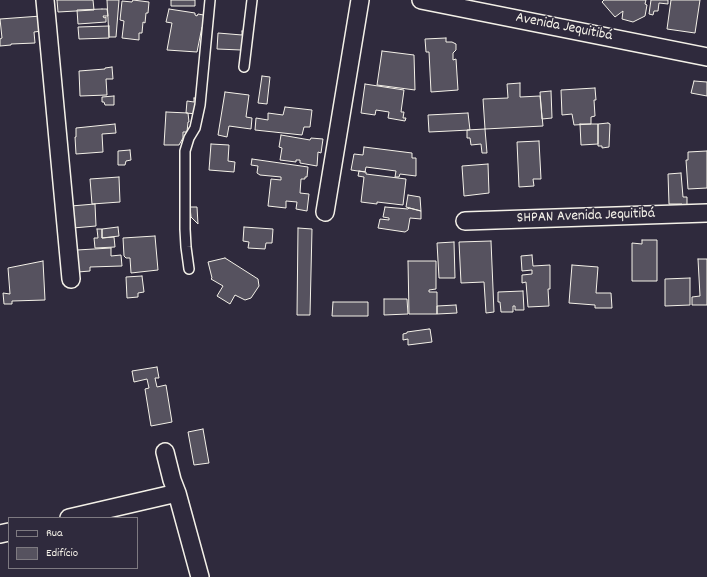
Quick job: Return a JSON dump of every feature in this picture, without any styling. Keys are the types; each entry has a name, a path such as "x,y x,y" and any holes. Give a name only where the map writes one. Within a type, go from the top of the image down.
{"street":[{"path":"45,0 71,279"},
{"path":"325,212 360,0"},
{"name":"Avenida Jequitibá","path":"421,0 707,57"},
{"name":"SHPAN Avenida Jequitibá","path":"465,221 707,213"},
{"path":"165,452 200,577"},
{"path":"73,517 177,493"}],"lane":[{"path":"189,268 185,229 185,151 189,138 195,128 200,105 210,0"},
{"path":"244,67 252,0"}],"building":[{"path":"57,0 93,0 94,10 58,12"},
{"path":"107,0 119,0 116,37 109,37"},
{"path":"133,0 149,2 148,13 146,13 145,23 143,22 142,33 139,33 139,40 122,38 124,21 120,20 122,1 132,2"},
{"path":"171,0 195,0 195,6 171,6"},
{"path":"604,0 646,0 645,4 647,5 645,16 633,22 622,19 623,11 615,17 602,2"},
{"path":"651,0 668,0 668,4 659,3 658,11 654,11 653,15 649,14"},
{"path":"671,0 700,0 695,33 667,29"},
{"path":"107,9 108,16 103,16 104,18 106,17 106,22 78,24 77,10"},
{"path":"169,9 195,13 197,16 198,14 209,16 204,28 202,27 197,52 167,50 172,23 166,22"},
{"path":"41,16 42,31 34,32 35,43 0,46 0,39 2,38 0,19"},
{"path":"109,26 109,38 79,39 78,27"},
{"path":"242,31 252,31 250,55 241,54 241,50 217,49 218,33 242,35"},
{"path":"446,38 446,42 456,44 456,50 453,53 453,60 456,59 458,90 431,92 429,52 426,52 425,39"},
{"path":"382,51 414,55 415,90 377,85"},
{"path":"112,67 113,79 106,79 107,95 80,96 79,71"},
{"path":"262,76 270,77 267,104 258,103"},
{"path":"694,81 707,82 707,96 691,93"},
{"path":"520,83 520,97 540,96 543,126 485,129 483,99 508,98 507,84"},
{"path":"365,84 404,90 401,112 404,112 403,118 406,118 405,121 388,118 389,112 376,110 375,115 361,113"},
{"path":"595,88 595,116 591,117 591,124 574,125 572,114 562,115 561,90"},
{"path":"551,91 552,118 542,119 540,92"},
{"path":"225,92 249,95 246,117 252,118 251,129 229,126 227,137 218,135"},
{"path":"114,96 114,105 105,105 104,102 102,102 102,97"},
{"path":"194,98 202,98 197,114 186,113 187,101 194,102"},
{"path":"285,107 312,110 310,127 304,127 302,135 255,130 256,118 268,120 268,113 283,115"},
{"path":"166,112 188,113 189,122 187,132 183,132 183,138 179,145 164,145"},
{"path":"468,113 470,130 429,132 428,115"},
{"path":"115,124 116,133 102,134 103,152 76,154 76,128"},
{"path":"580,124 598,124 598,144 581,145"},
{"path":"598,124 610,124 609,147 602,148 602,146 598,146"},
{"path":"485,129 487,153 482,153 481,144 471,145 470,138 467,138 467,130"},
{"path":"281,135 310,140 311,138 323,139 321,153 318,152 317,166 300,163 300,160 296,160 296,162 280,160 282,148 279,147"},
{"path":"539,141 541,179 533,179 534,186 519,187 517,142"},
{"path":"211,144 229,145 228,161 235,162 234,172 209,170"},
{"path":"364,147 412,153 412,158 416,158 416,176 400,174 399,177 395,177 396,171 366,167 365,172 351,170 354,154 363,155"},
{"path":"130,150 131,160 126,161 125,165 118,165 118,151"},
{"path":"707,151 707,188 688,189 686,160 688,160 688,152"},
{"path":"252,159 308,167 307,177 305,177 305,179 301,179 300,193 309,194 307,211 296,209 297,202 286,201 286,208 268,206 271,179 281,180 281,177 260,175 257,173 258,166 251,165"},
{"path":"488,164 489,193 464,196 462,166"},
{"path":"359,171 366,172 366,174 406,179 403,205 361,202 364,177 358,176"},
{"path":"681,173 683,197 687,197 687,206 683,206 682,204 669,204 668,174"},
{"path":"119,177 120,202 92,204 90,179"},
{"path":"408,195 420,197 421,211 406,207"},
{"path":"95,204 96,226 73,228 71,206"},
{"path":"190,207 197,207 198,224 191,217"},
{"path":"385,207 409,208 421,211 421,219 410,218 408,230 405,232 378,228 380,219 389,220 389,218 383,217"},
{"path":"118,227 119,236 102,238 102,229"},
{"path":"244,227 273,229 272,243 266,243 265,249 248,248 249,242 243,241"},
{"path":"298,228 312,229 310,315 297,315"},
{"path":"97,229 102,229 102,238 114,237 115,247 95,248 94,238 98,238"},
{"path":"155,236 158,270 131,273 130,258 126,258 124,256 123,238"},
{"path":"642,240 657,240 657,281 632,281 632,243 642,244"},
{"path":"491,241 494,312 486,313 484,282 461,283 459,242"},
{"path":"454,242 455,278 439,278 437,243"},
{"path":"111,248 111,256 121,255 122,266 90,267 90,271 78,272 77,250"},
{"path":"532,255 533,266 550,265 550,289 548,289 549,306 528,307 526,282 522,283 522,275 532,274 532,270 522,271 521,256"},
{"path":"225,258 258,279 259,286 251,298 245,300 235,295 230,304 217,296 223,286 211,279 208,262"},
{"path":"698,259 707,259 707,305 692,305 692,297 700,296"},
{"path":"43,261 45,300 12,301 12,304 4,304 3,293 10,294 8,268"},
{"path":"408,261 436,261 436,289 429,290 429,292 437,292 437,314 409,314"},
{"path":"572,265 598,267 596,293 611,293 612,308 595,308 595,305 569,303"},
{"path":"142,276 144,292 138,293 138,297 127,298 126,277"},
{"path":"690,278 690,305 665,306 665,279"},
{"path":"523,291 524,310 515,310 515,306 513,306 513,312 501,312 500,302 498,302 498,292"},
{"path":"384,299 407,299 408,314 384,315"},
{"path":"333,302 368,302 368,316 332,316"},
{"path":"456,305 457,313 437,314 437,306"},
{"path":"430,329 432,342 408,345 408,339 403,340 403,334 407,332"},
{"path":"157,367 159,378 155,378 157,387 166,385 172,422 151,426 145,389 149,388 147,379 134,382 132,371"},
{"path":"203,429 209,463 194,465 188,432"}]}
